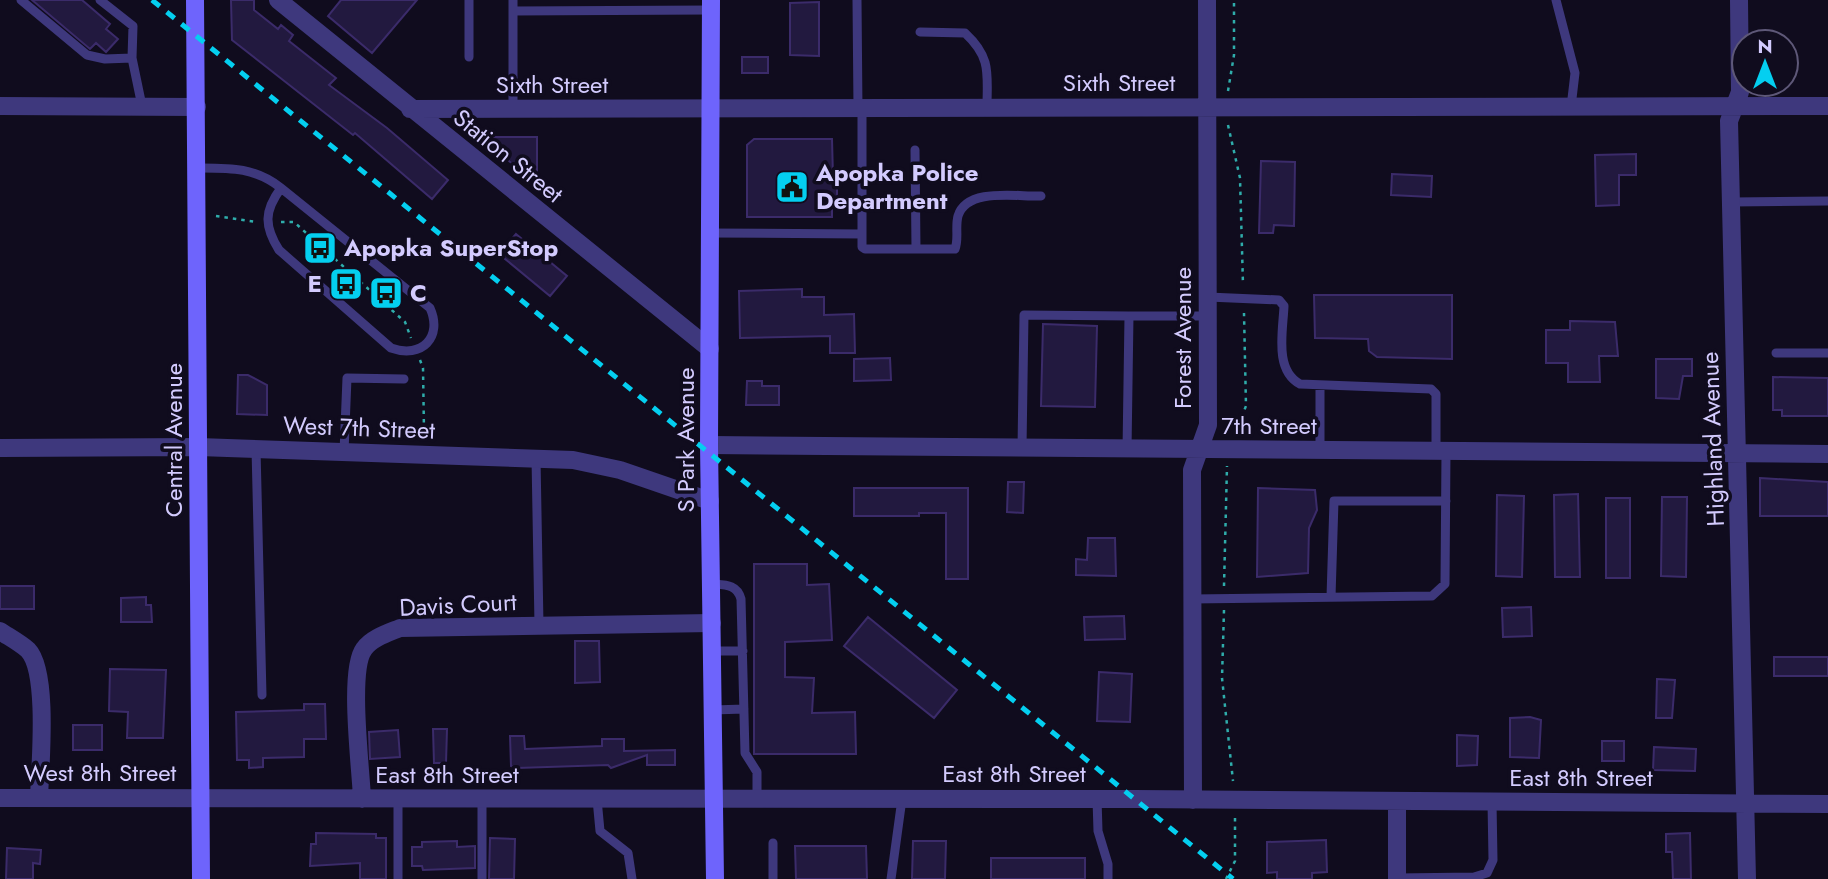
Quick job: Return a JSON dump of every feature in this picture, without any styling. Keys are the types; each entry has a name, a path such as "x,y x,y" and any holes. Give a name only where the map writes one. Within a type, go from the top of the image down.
{"main road":[{"name":"Central Avenue","path":"195,0 201,879"},
{"name":"S Park Avenue","path":"710,5 709,445 715,879"}],"street":[{"name":"Station Street","path":"278,0 710,349"},
{"name":"Forest Avenue","path":"1193,800 1192,470 1208,425 1207,0"},
{"name":"Highland Avenue","path":"1739,0 1740,92 1729,121 1747,879"},
{"path":"0,106 197,107"},
{"name":"Sixth Street","path":"410,109 1828,106"},
{"name":"7th Street","path":"709,445 1828,454"},
{"name":"West 7th Street","path":"0,448 199,447 573,460 620,470 710,501"},
{"name":"Davis Court","path":"362,799 356,674 362,651 373,640 400,628 712,623"},
{"path":"0,632 29,651 37,671 42,727 39,797"},
{"name":"West 8th Street","path":"0,797 200,797"},
{"name":"East 8th Street","path":"200,797 1828,804"},
{"path":"1397,802 1397,878"}],"lane":[{"path":"21,0 88,55 105,59 132,58"},
{"path":"100,0 132,26 132,58 142,106"},
{"path":"469,0 469,57"},
{"path":"513,0 513,109"},
{"path":"857,0 862,247 954,249 960,211 980,197 1041,196"},
{"path":"1556,0 1575,73 1571,107"},
{"path":"513,11 710,5"},
{"path":"920,32 965,33 975,43 985,55 987,108"},
{"path":"915,150 916,249"},
{"path":"197,168 249,170 265,175 430,308 435,321 435,334 429,344 416,351 403,352 391,348 279,250 270,235 267,212 281,188"},
{"path":"1731,202 1828,201"},
{"path":"709,233 862,234"},
{"path":"1192,599 1432,596 1439,593 1446,584 1446,501 1436,394 1432,388 1320,387 1300,384 1289,379 1283,364 1284,306 1272,298 1208,297"},
{"path":"1022,448 1024,315 1208,316"},
{"path":"1127,450 1129,316"},
{"path":"1776,353 1828,354"},
{"path":"344,452 347,377 404,379"},
{"path":"1320,387 1320,451"},
{"path":"256,449 262,695"},
{"path":"536,458 538,625"},
{"path":"1331,597 1334,501 1446,501"},
{"path":"712,584 733,586 739,591 745,753 757,772 757,799"},
{"path":"713,651 743,651"},
{"path":"713,710 744,709"},
{"path":"398,799 398,879"},
{"path":"482,799 482,879"},
{"path":"597,799 600,831 628,853 632,879"},
{"path":"891,879 902,799"},
{"path":"1097,799 1098,831 1108,864 1108,879"},
{"path":"1397,878 1474,877 1488,873 1493,860 1492,802"},
{"path":"773,843 773,879"}],"path":[{"path":"1226,879 1235,861 1235,800 1222,678 1228,450 1246,406 1240,178 1229,135 1228,107 1234,55 1234,0"}],"building":[{"path":"32,0 82,0 110,24 106,29 118,39 106,52 96,43 90,49"},
{"path":"231,0 254,0 254,10 278,29 281,25 293,35 289,41 336,78 329,85 387,128 448,180 432,199 355,133 353,135 232,40"},
{"path":"341,0 417,0 372,53 328,16"},
{"path":"819,2 819,56 790,55 790,3"},
{"path":"742,57 768,57 768,73 742,73"},
{"path":"494,137 537,137 537,173 522,173 494,147"},
{"name":"Apopka Police Department","path":"754,139 832,139 833,177 837,177 837,197 832,197 832,217 747,217 747,145"},
{"path":"1636,154 1636,175 1619,175 1619,205 1596,206 1595,155"},
{"path":"1261,161 1295,162 1294,226 1274,225 1273,233 1259,233"},
{"path":"1392,174 1432,176 1431,197 1391,195"},
{"path":"516,234 567,276 550,296 499,254"},
{"path":"802,289 802,297 824,297 824,315 854,314 855,353 830,353 830,336 740,338 739,291"},
{"path":"1314,295 1452,295 1452,359 1377,357 1369,351 1368,339 1315,338"},
{"path":"1570,321 1615,322 1618,356 1599,356 1600,382 1568,382 1568,363 1546,363 1546,330 1570,330"},
{"path":"1043,324 1097,326 1095,407 1041,406"},
{"path":"890,358 891,380 854,381 854,359"},
{"path":"1656,359 1692,359 1692,376 1683,376 1679,399 1656,398"},
{"path":"238,375 248,375 267,385 267,415 237,414"},
{"path":"1773,377 1828,378 1828,416 1782,416 1782,410 1773,410"},
{"path":"747,381 762,381 762,386 779,386 779,405 746,405"},
{"path":"1760,478 1828,482 1828,516 1760,516"},
{"path":"1008,482 1024,482 1023,513 1007,512"},
{"path":"854,488 968,488 968,579 946,579 946,513 919,513 919,516 854,516"},
{"path":"1258,488 1315,490 1317,510 1309,528 1308,573 1257,577"},
{"path":"1578,494 1580,577 1555,577 1554,495"},
{"path":"1497,495 1524,496 1522,577 1496,576"},
{"path":"1662,497 1687,497 1686,577 1661,576"},
{"path":"1606,498 1630,498 1630,578 1606,578"},
{"path":"1088,538 1115,538 1116,576 1076,575 1076,559 1087,560"},
{"path":"754,564 807,564 807,585 829,584 832,640 785,642 785,677 814,678 812,713 855,712 856,754 754,754"},
{"path":"0,586 34,586 34,609 0,609"},
{"path":"146,597 146,605 151,605 152,622 121,622 121,598"},
{"path":"1531,607 1532,636 1503,637 1502,608"},
{"path":"1124,616 1125,639 1085,640 1084,617"},
{"path":"868,617 957,690 934,718 844,646"},
{"path":"575,641 599,641 600,682 575,683"},
{"path":"1774,657 1828,657 1828,676 1774,676"},
{"path":"110,669 166,670 163,738 127,738 128,712 109,711"},
{"path":"1099,672 1132,674 1130,722 1097,721"},
{"path":"1657,679 1675,680 1672,718 1656,718"},
{"path":"304,704 325,704 326,739 304,739 304,757 263,758 263,767 249,768 249,760 237,760 236,712 304,710"},
{"path":"1530,717 1541,720 1539,758 1510,757 1510,718"},
{"path":"73,725 102,725 102,750 73,750"},
{"path":"433,729 447,729 446,763 434,763"},
{"path":"398,730 400,757 370,759 369,732"},
{"path":"1457,735 1478,736 1477,765 1457,766"},
{"path":"510,736 524,736 525,749 602,746 602,739 624,739 624,751 675,750 675,765 647,765 647,755 611,768 608,765 517,768 511,766"},
{"path":"1602,741 1624,741 1624,761 1602,761"},
{"path":"1654,747 1696,749 1695,771 1653,770"},
{"path":"316,833 376,834 376,838 386,838 386,879 360,879 360,863 310,866 311,844 316,844"},
{"path":"1690,833 1691,879 1673,879 1672,852 1666,852 1666,834"},
{"path":"490,838 515,839 514,879 489,879"},
{"path":"1326,840 1327,872 1312,873 1312,879 1277,879 1277,872 1267,873 1267,842"},
{"path":"457,841 457,847 475,846 475,868 423,870 422,866 412,866 412,847 422,847 422,842"},
{"path":"913,841 946,841 945,879 912,879"},
{"path":"795,846 866,846 867,879 796,879"},
{"path":"7,848 41,850 40,864 33,863 33,879 6,879"},
{"path":"991,858 1085,858 1085,879 991,879"}],"railway":[{"path":"152,0 1233,879"}],"place":[{"name":"Apopka Police Department","path":"792,187"},
{"name":"Apopka SuperStop","path":"320,248"},
{"name":"E","path":"346,284"},
{"name":"C","path":"386,293"}]}
